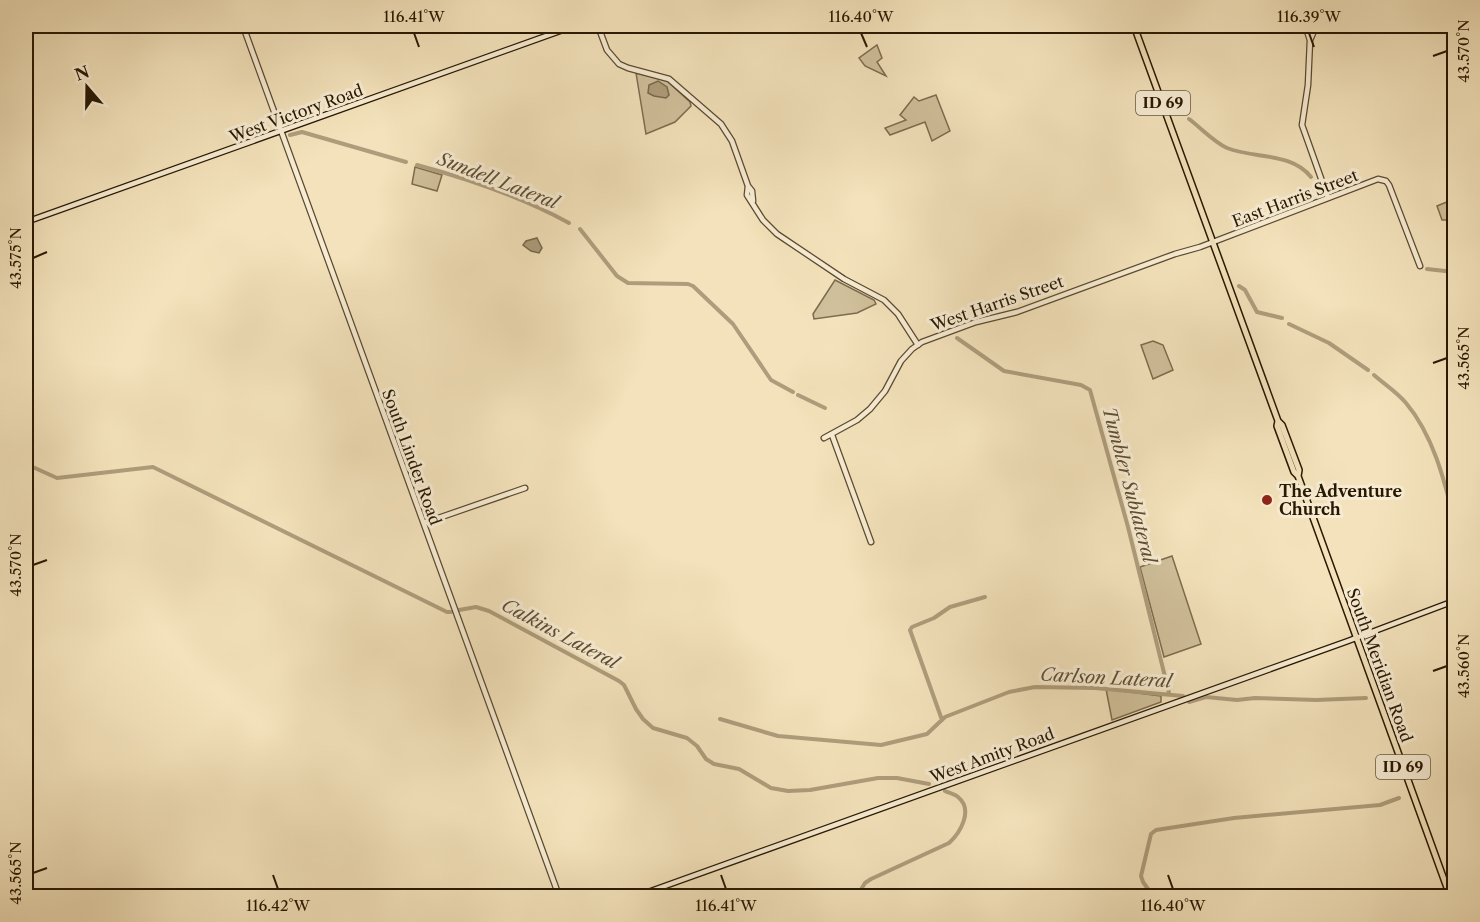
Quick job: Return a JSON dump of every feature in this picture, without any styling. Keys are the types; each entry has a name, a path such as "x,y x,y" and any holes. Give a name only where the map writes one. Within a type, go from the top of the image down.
{"main road":[{"name":"South Meridian Road","path":"1134,26 1278,422 1282,425 1294,472 1298,474 1450,897"}],"street":[{"name":"South Linder Road","path":"243,26 558,897"},
{"name":"West Victory Road","path":"26,222 574,26"},
{"path":"598,26 607,50 619,64 669,79 721,124 732,141 748,186 752,191 753,201 763,220 781,238 844,279 876,295 890,305 918,345"},
{"path":"1308,26 1310,39 1308,85 1302,125 1328,198"},
{"path":"1310,39 1314,26"},
{"name":"East Harris Street","path":"1213,242 1378,179 1386,181 1420,266"},
{"name":"West Harris Street","path":"824,438 858,420 870,410 885,391 901,362 918,345 976,322 1017,312 1174,254 1213,242"},
{"path":"832,435 871,542"},
{"path":"424,523 525,488"},
{"name":"West Amity Road","path":"637,897 1455,601"}],"shaded area":[{"path":"877,45 882,58 877,62 886,76 865,66 859,58"},
{"path":"636,73 666,80 690,102 691,106 675,122 646,134"},
{"path":"658,81 667,87 669,95 666,98 648,93 649,85"},
{"path":"936,95 950,131 932,141 925,122 890,135 885,128 906,120 900,115 914,97 919,101"},
{"path":"415,167 442,175 437,191 412,184"},
{"path":"1454,199 1454,220 1442,220 1437,206"},
{"path":"537,238 542,248 539,253 523,245 526,241"},
{"path":"835,280 874,300 876,304 857,313 814,319 813,314"},
{"path":"1153,341 1163,345 1173,370 1153,379 1141,345"},
{"path":"1172,556 1201,644 1164,657 1140,567"},
{"path":"1106,689 1161,696 1161,702 1112,720"}],"waterway":[{"path":"1189,119 1212,139 1227,148 1293,163 1311,177"},
{"name":"Sundell Lateral","path":"290,135 302,132 406,162"},
{"name":"Sundell Lateral","path":"417,165 495,190 569,223"},
{"name":"Sundell Lateral","path":"580,229 617,276 628,283 693,286 733,324 771,380 793,392"},
{"path":"1427,269 1454,272"},
{"path":"1239,286 1245,290 1257,312 1282,318"},
{"path":"1289,324 1329,343 1368,370"},
{"name":"Tumbler Sublateral","path":"957,338 1004,371 1081,385 1090,390 1128,527 1169,693"},
{"path":"1374,375 1402,399 1423,429 1442,473 1454,519"},
{"name":"Sundell Lateral","path":"798,395 825,408"},
{"name":"Calkins Lateral","path":"26,464 57,478 153,467 451,612"},
{"name":"Sundell Lateral","path":"942,720 910,630 950,607 985,597"},
{"name":"Calkins Lateral","path":"459,610 476,607 489,611 619,681 624,685 643,719 653,728 687,738 697,746 706,759 714,764 739,769 771,788 788,791 810,790 878,778 897,778 929,784"},
{"name":"Carlson Lateral","path":"720,719 778,736 881,745 927,734 945,717 1009,692 1035,687 1095,688 1183,696"},
{"name":"Carlson Lateral","path":"1189,702 1206,697 1237,700 1366,698"},
{"name":"Calkins Lateral","path":"857,896 865,883 871,879 949,843 953,839 964,821 965,808 958,797 945,791"},
{"name":"Carlson Lateral","path":"1153,896 1141,876 1151,834 1156,830 1234,818 1380,805 1399,798"}],"place":[{"name":"The Adventure Church","path":"1267,500"}]}
